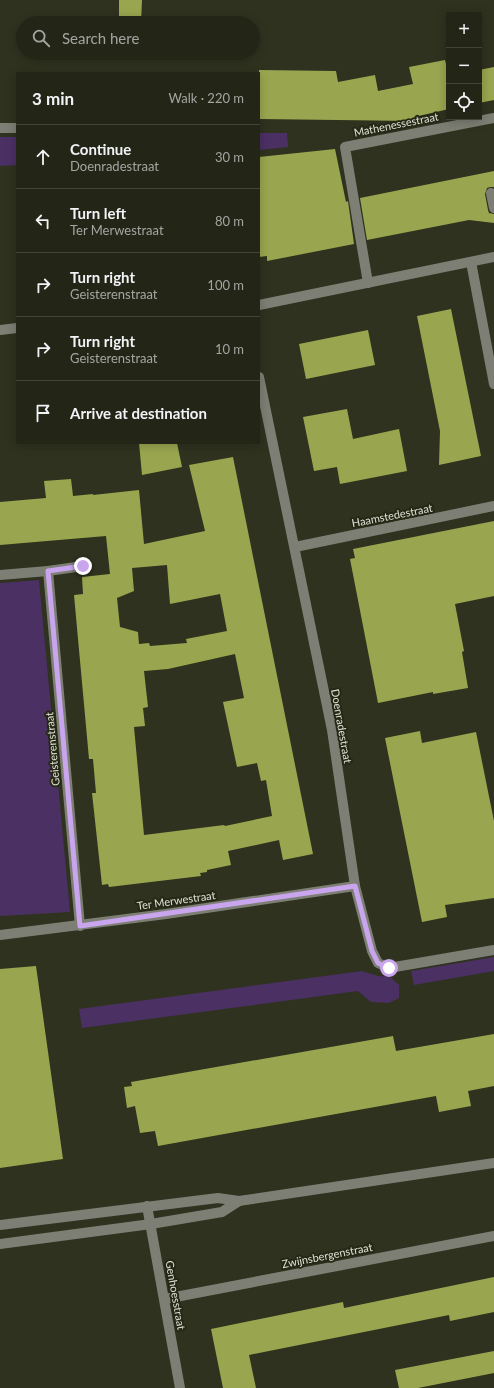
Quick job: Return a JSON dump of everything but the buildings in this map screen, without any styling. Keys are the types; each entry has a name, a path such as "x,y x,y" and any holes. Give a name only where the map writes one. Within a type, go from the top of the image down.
{"street":[{"name":"Mathenessestraat","path":"368,283 345,147 494,118"},
{"path":"0,128 16,128"},
{"path":"491,194 494,208"},
{"path":"260,305 494,257"},
{"path":"471,262 494,384"},
{"path":"0,330 16,328"},
{"name":"Doenradestraat","path":"260,382 332,730 355,886 372,951 378,963 389,968 494,950"},
{"name":"Haamstedestraat","path":"295,546 494,506"},
{"path":"0,575 83,566"},
{"name":"Geisterenstraat","path":"48,571 80,926"},
{"name":"Ter Merwestraat","path":"0,935 80,926 355,886"},
{"path":"0,1225 218,1198 239,1201 494,1163"},
{"path":"0,1244 150,1224 222,1212 239,1201"},
{"name":"Genhoesstraat","path":"147,1206 180,1388"},
{"name":"Zwijnsbergenstraat","path":"165,1299 494,1236"}],"shaded area":[{"path":"260,133 287,133 288,147 260,150"},
{"path":"0,137 16,137 16,165 0,166"},
{"path":"39,580 70,912 0,916 0,583"},
{"path":"494,957 494,971 414,985 411,971"},
{"path":"362,971 378,976 390,977 399,985 399,998 389,1003 371,1002 358,991 82,1028 79,1009"}],"route":[{"path":"83,566 48,571 80,926 355,886 372,951 378,963 389,968"}]}
